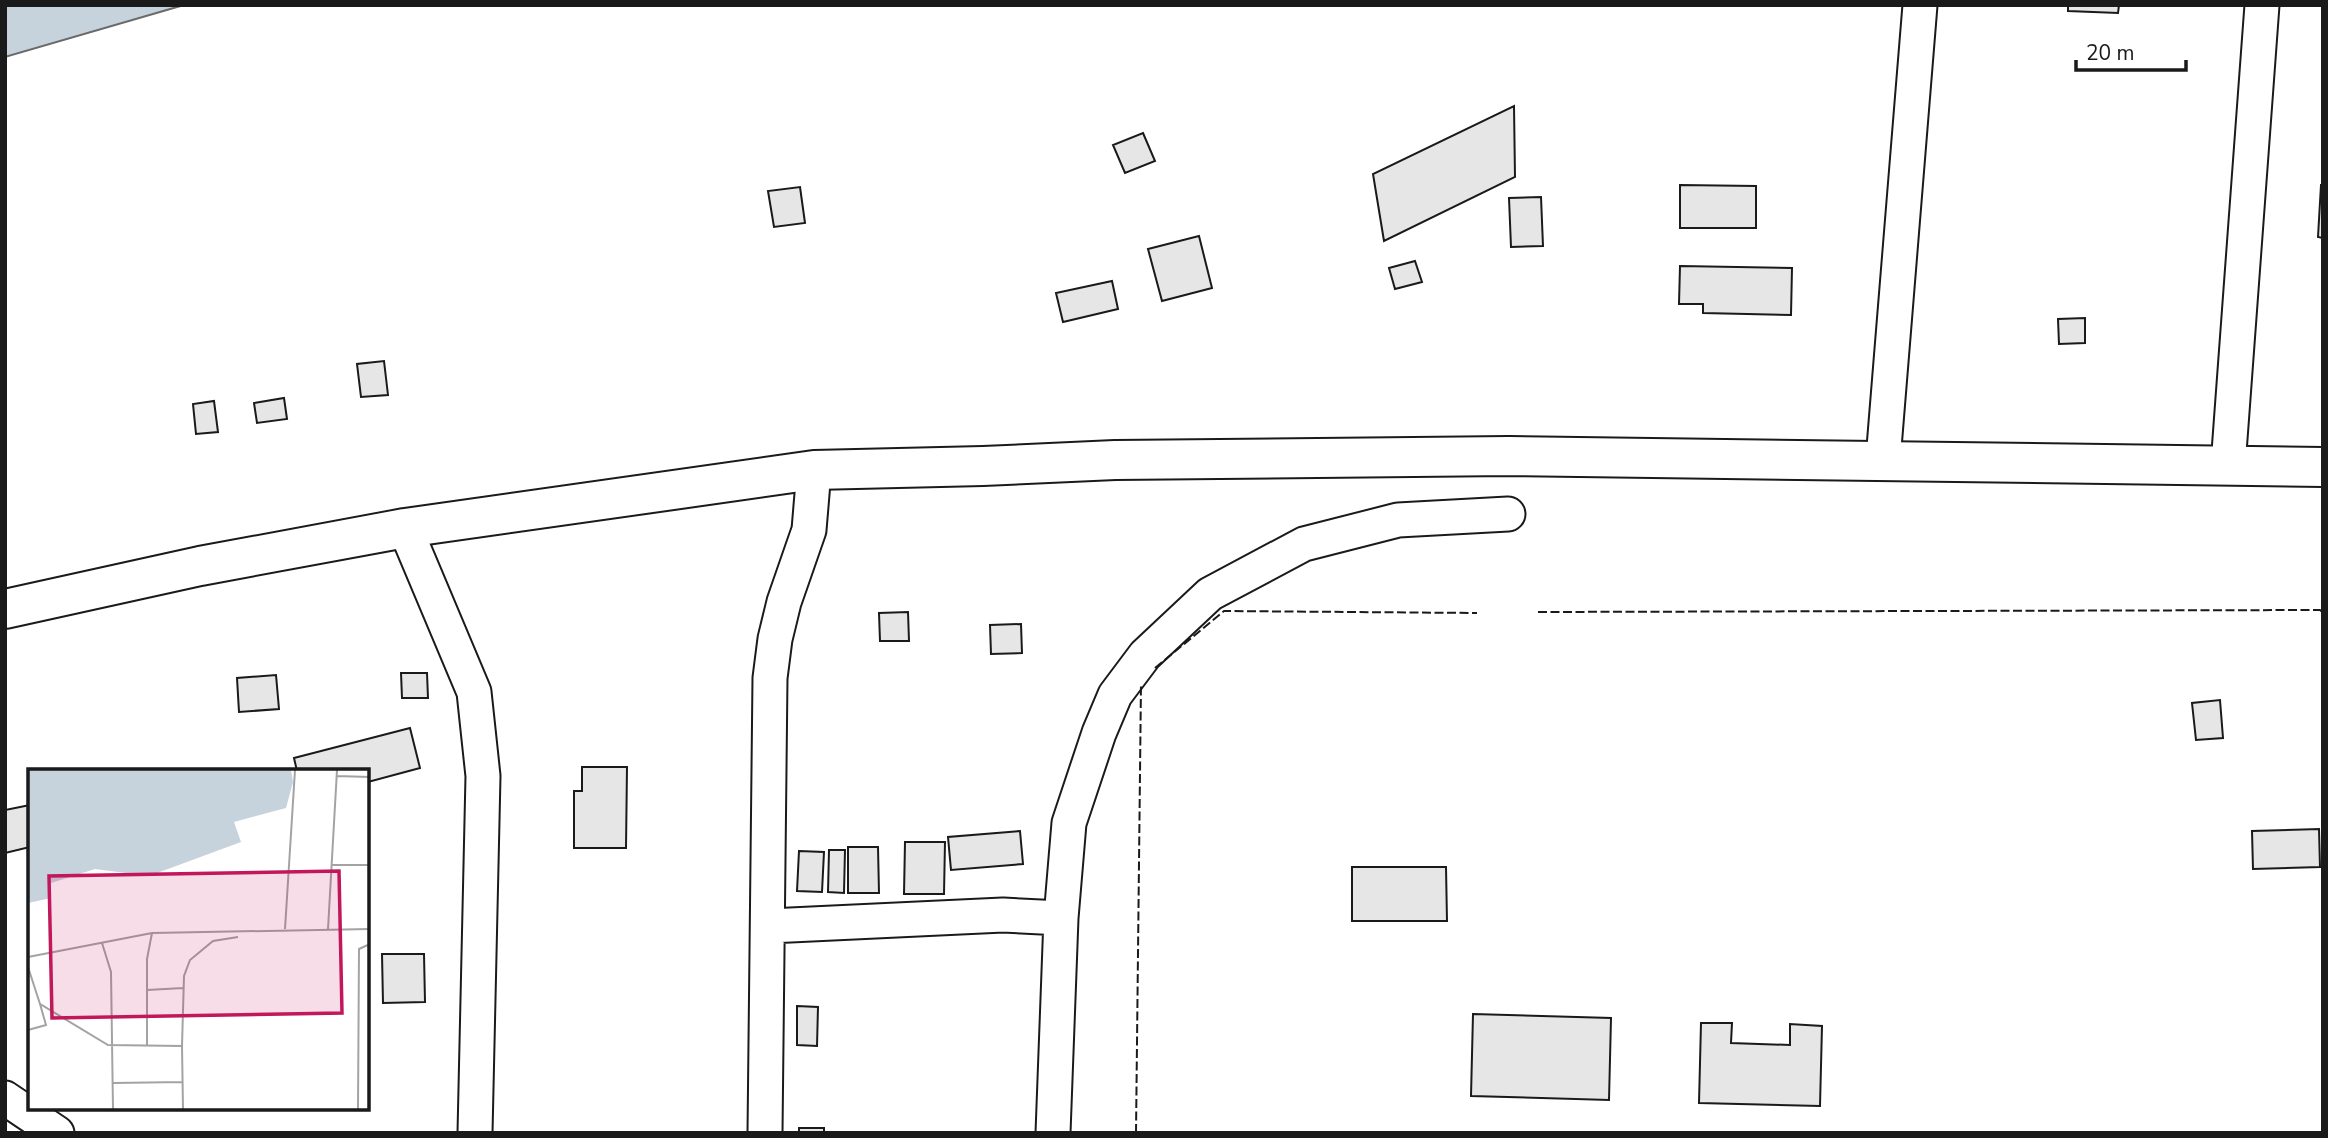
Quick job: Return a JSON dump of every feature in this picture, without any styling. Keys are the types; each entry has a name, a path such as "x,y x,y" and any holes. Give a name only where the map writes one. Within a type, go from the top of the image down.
{"highway":[{"path":"5,609 200,566 405,528 814,470 1115,460 1482,456 2323,467"}],"street":[{"path":"1883,460 1920,5"},
{"path":"2228,466 2262,5"},
{"path":"765,1133 771,678 775,639 784,602 809,530 814,470"},
{"path":"1053,1133 1061,918 1069,823 1099,733 1115,695 1145,655 1210,594 1304,544 1398,520 1508,514"},
{"path":"405,528 474,692 479,730 483,776 475,1133"},
{"path":"769,926 1003,915 1061,918"},
{"path":"5,1098 57,1133"}],"shaded area":[{"path":"5,5 184,5 5,57"}],"building":[{"path":"2068,5 2119,5 2118,13 2068,11"},
{"path":"1514,106 1515,177 1384,241 1373,174"},
{"path":"1143,133 1155,161 1125,173 1113,145"},
{"path":"1680,185 1756,186 1756,228 1680,228"},
{"path":"2323,185 2323,238 2318,237"},
{"path":"800,187 805,223 774,227 768,191"},
{"path":"1541,197 1543,246 1511,247 1509,198"},
{"path":"1199,236 1212,288 1162,301 1148,249"},
{"path":"1415,261 1422,282 1395,289 1389,268"},
{"path":"1680,266 1792,268 1791,315 1703,313 1703,304 1679,304"},
{"path":"1112,281 1118,309 1063,322 1056,293"},
{"path":"2085,318 2085,343 2059,344 2058,319"},
{"path":"384,361 388,395 361,397 357,364"},
{"path":"284,398 287,419 257,423 254,403"},
{"path":"214,401 218,432 196,434 193,404"},
{"path":"908,612 909,641 880,641 879,613"},
{"path":"1021,624 1022,653 991,654 990,625"},
{"path":"401,673 427,673 428,698 402,698"},
{"path":"276,675 279,709 239,712 237,678"},
{"path":"2220,700 2223,738 2196,740 2192,703"},
{"path":"410,728 420,768 369,782 369,769 297,769 294,758"},
{"path":"582,767 627,767 626,848 574,848 574,791 582,791"},
{"path":"28,805 28,847 5,853 5,810"},
{"path":"2319,829 2320,867 2253,869 2252,831"},
{"path":"1020,831 1023,864 951,870 948,837"},
{"path":"905,842 945,842 944,894 904,894"},
{"path":"848,847 878,847 879,893 848,893"},
{"path":"829,850 845,850 844,893 828,892"},
{"path":"799,851 824,852 822,892 797,891"},
{"path":"1352,867 1446,867 1447,921 1352,921"},
{"path":"382,954 424,954 425,1002 383,1003"},
{"path":"797,1006 818,1007 817,1046 797,1045"},
{"path":"1473,1014 1611,1018 1609,1100 1471,1096"},
{"path":"1701,1023 1732,1023 1731,1043 1790,1045 1790,1024 1822,1026 1820,1106 1699,1103"},
{"path":"799,1128 824,1128 824,1133 799,1133"}],"fence":[{"path":"1538,612 2320,610 2323,613"},
{"path":"1155,668 1224,611 1477,613"},
{"path":"1136,1133 1141,683"}]}
